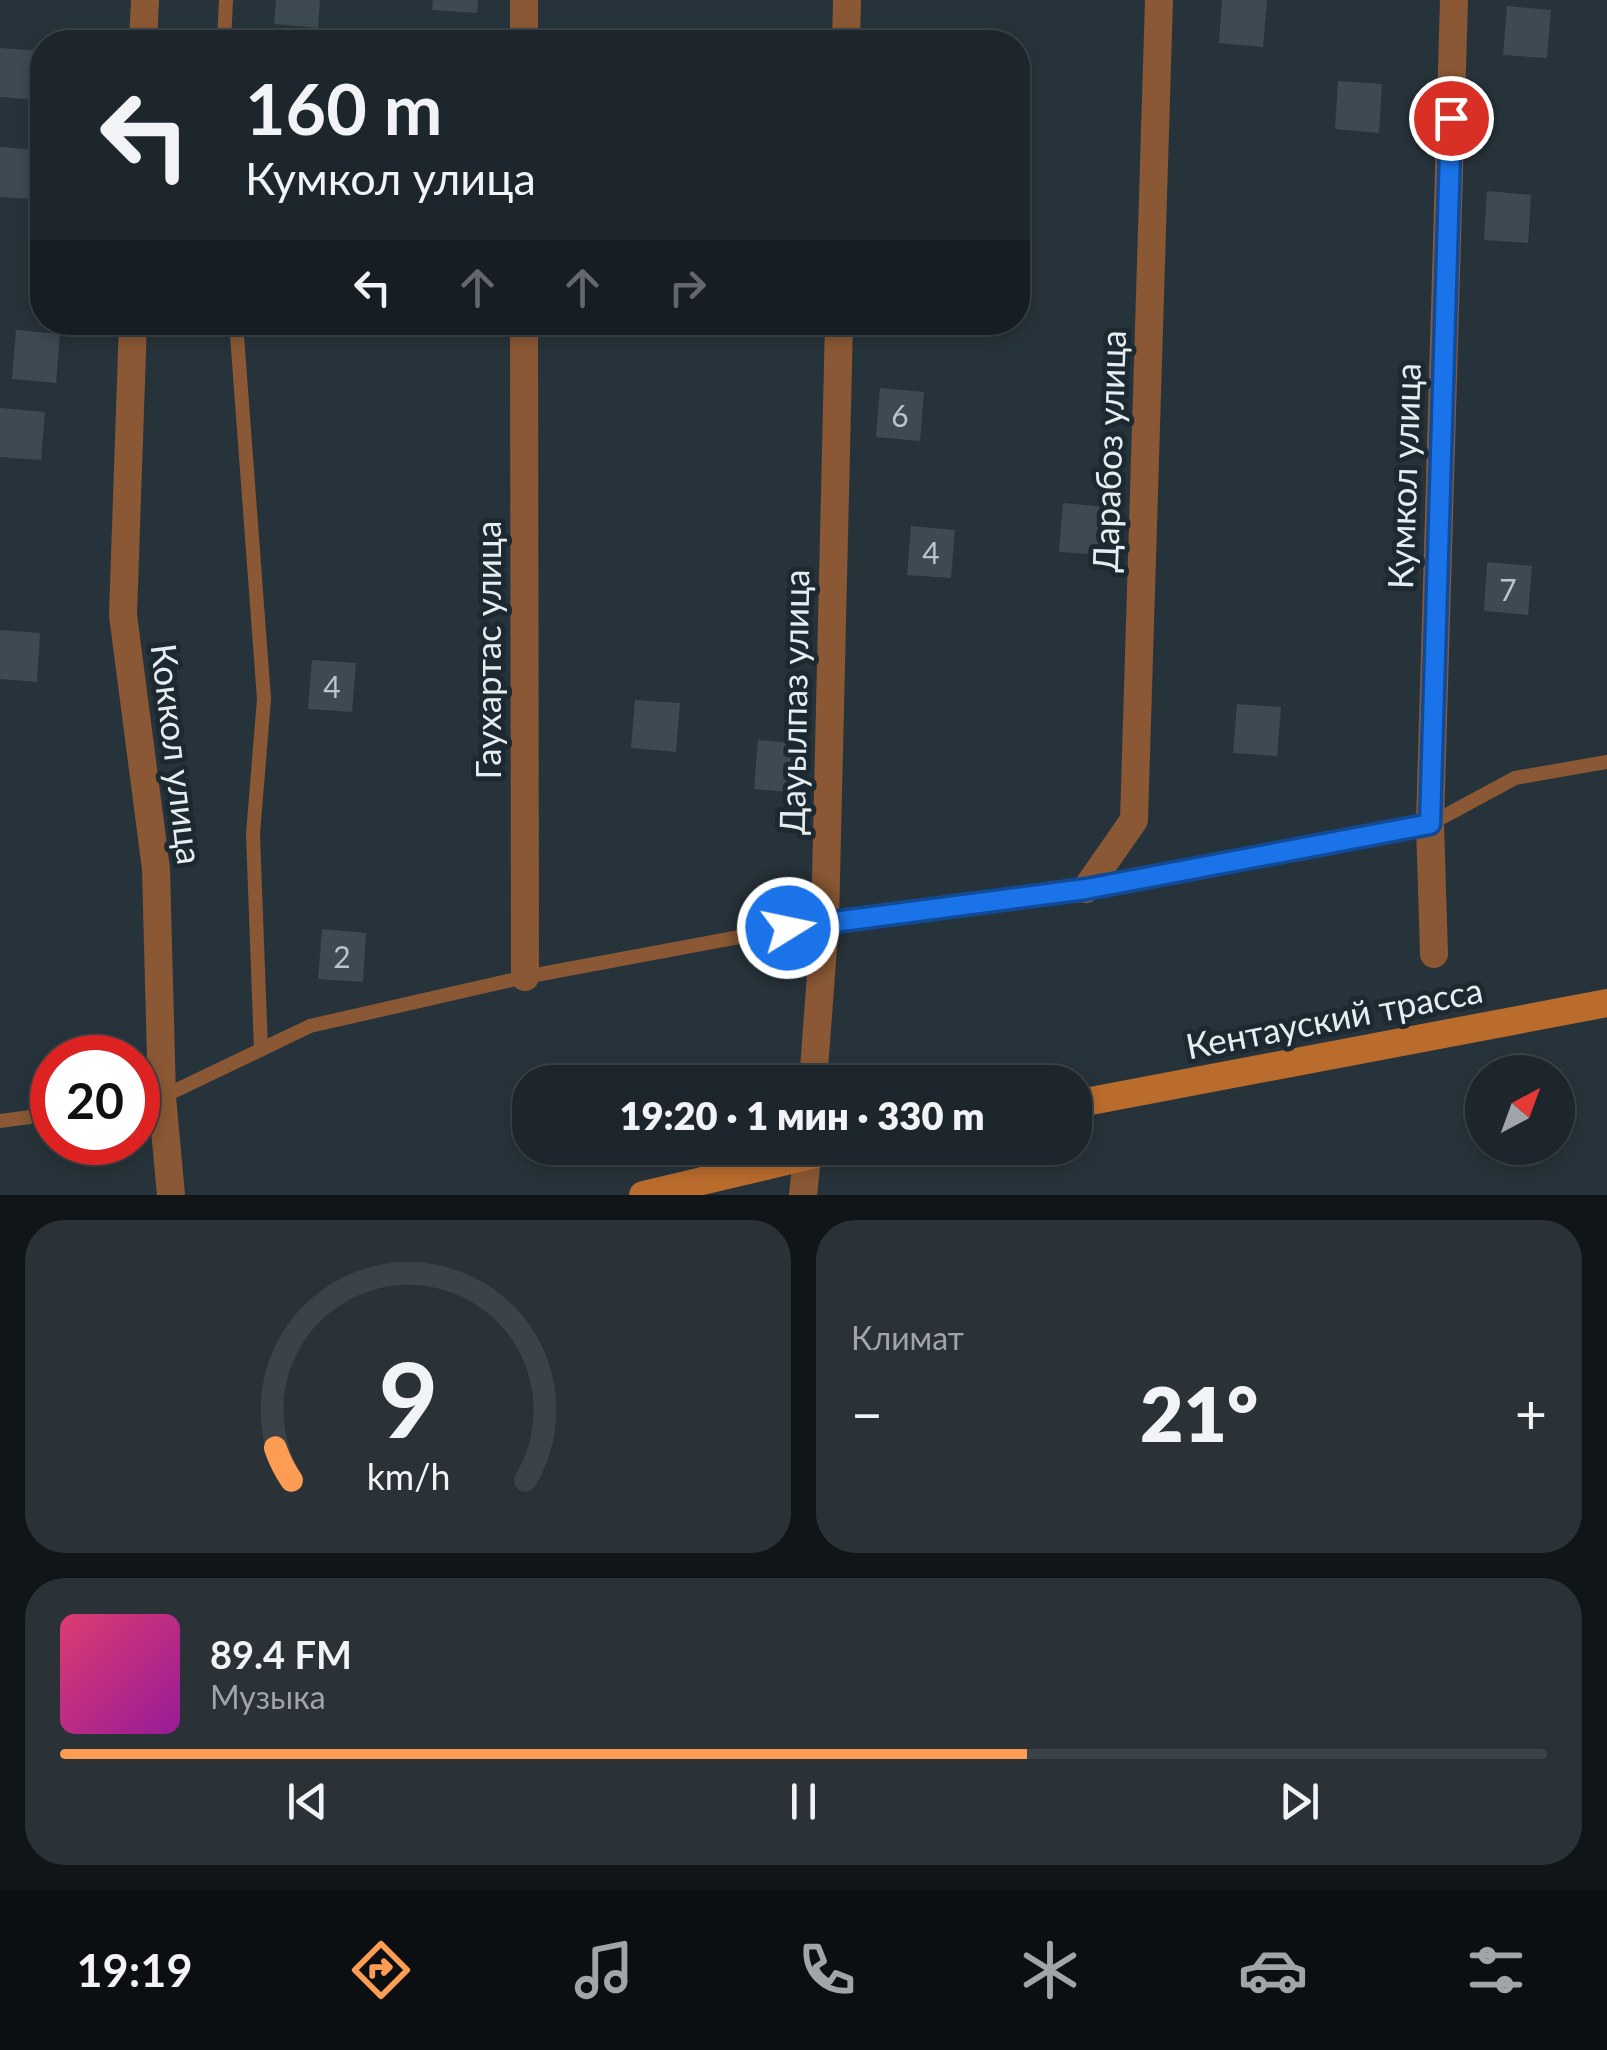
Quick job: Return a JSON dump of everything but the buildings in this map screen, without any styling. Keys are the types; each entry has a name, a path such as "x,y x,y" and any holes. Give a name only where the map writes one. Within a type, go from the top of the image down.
{"main road":[{"name":"Кентауский трасса","path":"1092,1101 1607,1004"},
{"path":"643,1195 756,1165"}],"street":[{"path":"143,30 144,0"},
{"path":"524,0 524,30"},
{"path":"846,0 846,30"},
{"name":"Дарабоз улица","path":"1086,889 1134,820 1159,0"},
{"name":"Кумкол улица","path":"1434,954 1430,824 1454,0"},
{"name":"Коккол улица","path":"133,335 123,615 156,869 152,1035"},
{"name":"Гаухартас улица","path":"524,335 526,977"},
{"name":"Дауылпаз улица","path":"814,1065 825,921 839,335"},
{"name":"Коккол улица","path":"160,1145 171,1195"},
{"path":"803,1195 806,1165"}],"lane":[{"path":"225,30 226,0"},
{"path":"237,335 264,700 253,834 261,1050"},
{"path":"160,1095 310,1026 526,977 825,921 1086,889 1430,824 1515,778 1607,762"},
{"path":"0,1121 30,1117"}],"route":[{"path":"788,928 1086,889 1430,824 1451,118"}]}
